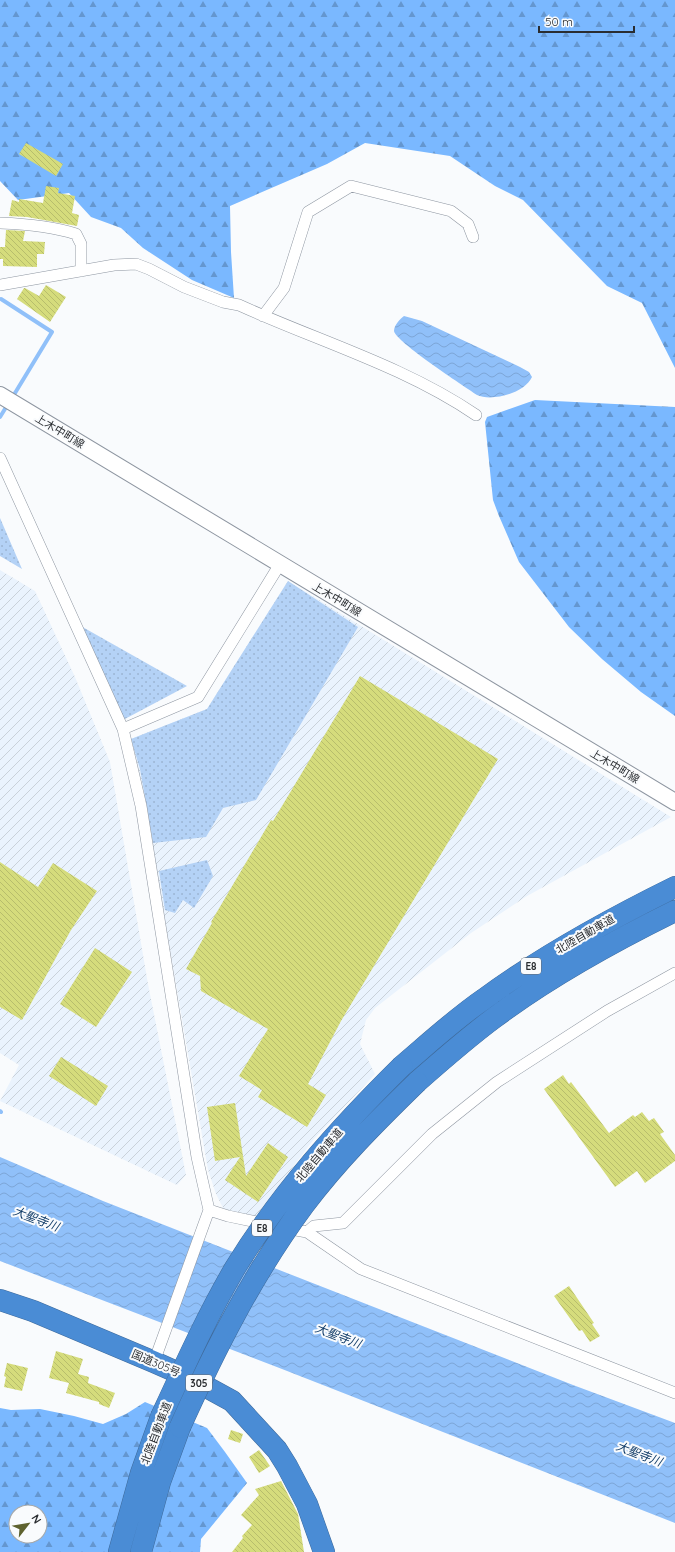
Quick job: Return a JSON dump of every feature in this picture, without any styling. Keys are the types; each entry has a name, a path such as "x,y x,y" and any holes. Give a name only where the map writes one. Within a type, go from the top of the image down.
{"highway":[{"name":"北陸自動車道","path":"119,1552 141,1473 161,1417 188,1358 236,1268 260,1230 289,1190 323,1148 402,1066 441,1032 483,999 527,968 575,939 627,910 675,887"},
{"name":"北陸自動車道","path":"140,1552 160,1482 180,1427 206,1368 250,1286 304,1205 338,1164 375,1122 417,1082 454,1049 494,1017 539,987 599,951 675,911"},
{"name":"国道305号","path":"0,1300 156,1356 190,1378 232,1401 277,1450 287,1466 307,1504 321,1549"}],"main road":[{"name":"上木中町線","path":"0,395 675,802"}],"street":[{"path":"263,316 284,288 308,212 350,186 451,211 468,224 473,237"},
{"path":"0,223 36,225 62,229 76,234 81,244 81,271"},
{"path":"0,285 114,265 136,264 149,269 184,288 223,302 239,305 410,377 440,392 476,416"},
{"path":"0,458 122,729 141,806 197,1157 209,1210 156,1356"},
{"path":"122,729 198,697 280,564"},
{"path":"307,1232 314,1226 342,1223 432,1134 497,1082 607,1011 675,973"},
{"path":"209,1210 228,1216 307,1232 361,1269 675,1393"}],"shaded area":[{"path":"0,518 22,569 0,556"},
{"path":"0,570 35,591 75,677 110,762 148,984 186,1175 177,1185 0,1101 19,1065 0,1053"},
{"path":"288,581 671,817 527,896 471,933 375,1008 366,1020 360,1044 375,1074 314,1139 256,1216 224,1210 216,1194 208,1170 155,862 131,739 207,709"},
{"path":"288,581 358,627 256,800 223,808 206,837 153,843 140,769 131,739 207,709"},
{"path":"79,625 187,686 123,720"},
{"path":"207,860 213,876 194,908 183,900 175,913 165,910 159,871"}],"green space":[{"path":"0,0 675,0 675,368 642,303 607,286 523,200 495,186 450,156 365,143 327,164 230,206 234,298 192,280 143,248 121,228 91,217 69,193 18,200 0,181"},
{"path":"535,400 675,407 675,716 641,692 602,659 569,627 519,562 493,500 485,422 487,417"},
{"path":"145,1402 207,1428 247,1483 201,1539 200,1552 0,1552 0,1408 11,1410 40,1409 103,1424 126,1414"}],"water":[{"path":"404,316 422,321 520,367 529,372 532,377 523,388 508,395 499,397 483,397 477,395 418,354 398,337 394,329"},
{"name":"大聖寺川","path":"0,1157 103,1201 573,1385 675,1423 675,1523 282,1369 0,1261"}],"building":[{"path":"26,143 63,164 56,176 19,154"},
{"path":"46,186 59,188 58,193 75,196 72,213 79,215 77,226 27,217 9,216 12,200 19,202 19,199 43,203"},
{"path":"6,230 25,231 23,241 45,242 44,254 37,254 37,267 3,266 3,259 0,259 0,247 5,247"},
{"path":"46,285 66,297 50,322 17,299 24,288 39,296"},
{"path":"360,676 498,759 341,1021 308,1084 326,1095 307,1127 258,1097 262,1090 239,1076 268,1029 201,991 200,976 186,969 212,923 211,922 271,820 273,821"},
{"path":"0,862 38,887 53,863 97,891 71,930 22,1020 0,1007"},
{"path":"95,948 132,972 96,1027 60,1004"},
{"path":"61,1057 108,1086 96,1106 49,1076"},
{"path":"563,1075 569,1084 571,1082 609,1133 633,1115 635,1117 642,1112 649,1121 654,1118 664,1132 660,1134 675,1155 675,1161 645,1183 637,1171 615,1187 544,1089"},
{"path":"235,1103 246,1176 268,1143 288,1157 258,1202 225,1180 240,1157 215,1161 207,1107"},
{"path":"569,1286 594,1323 592,1324 600,1336 590,1342 582,1330 579,1331 554,1296"},
{"path":"56,1351 83,1359 78,1374 89,1377 88,1383 115,1393 109,1408 99,1404 99,1402 66,1393 69,1383 49,1378"},
{"path":"7,1363 28,1368 22,1391 4,1387 6,1377 4,1376"},
{"path":"231,1430 243,1434 240,1443 228,1439"},
{"path":"259,1450 270,1466 259,1473 249,1457"},
{"path":"281,1481 298,1514 304,1552 232,1552 243,1538 242,1536 252,1525 241,1515 259,1495 255,1489"}],"waterway":[{"path":"1,299 52,332 12,398"},
{"path":"0,417 8,404"}]}
